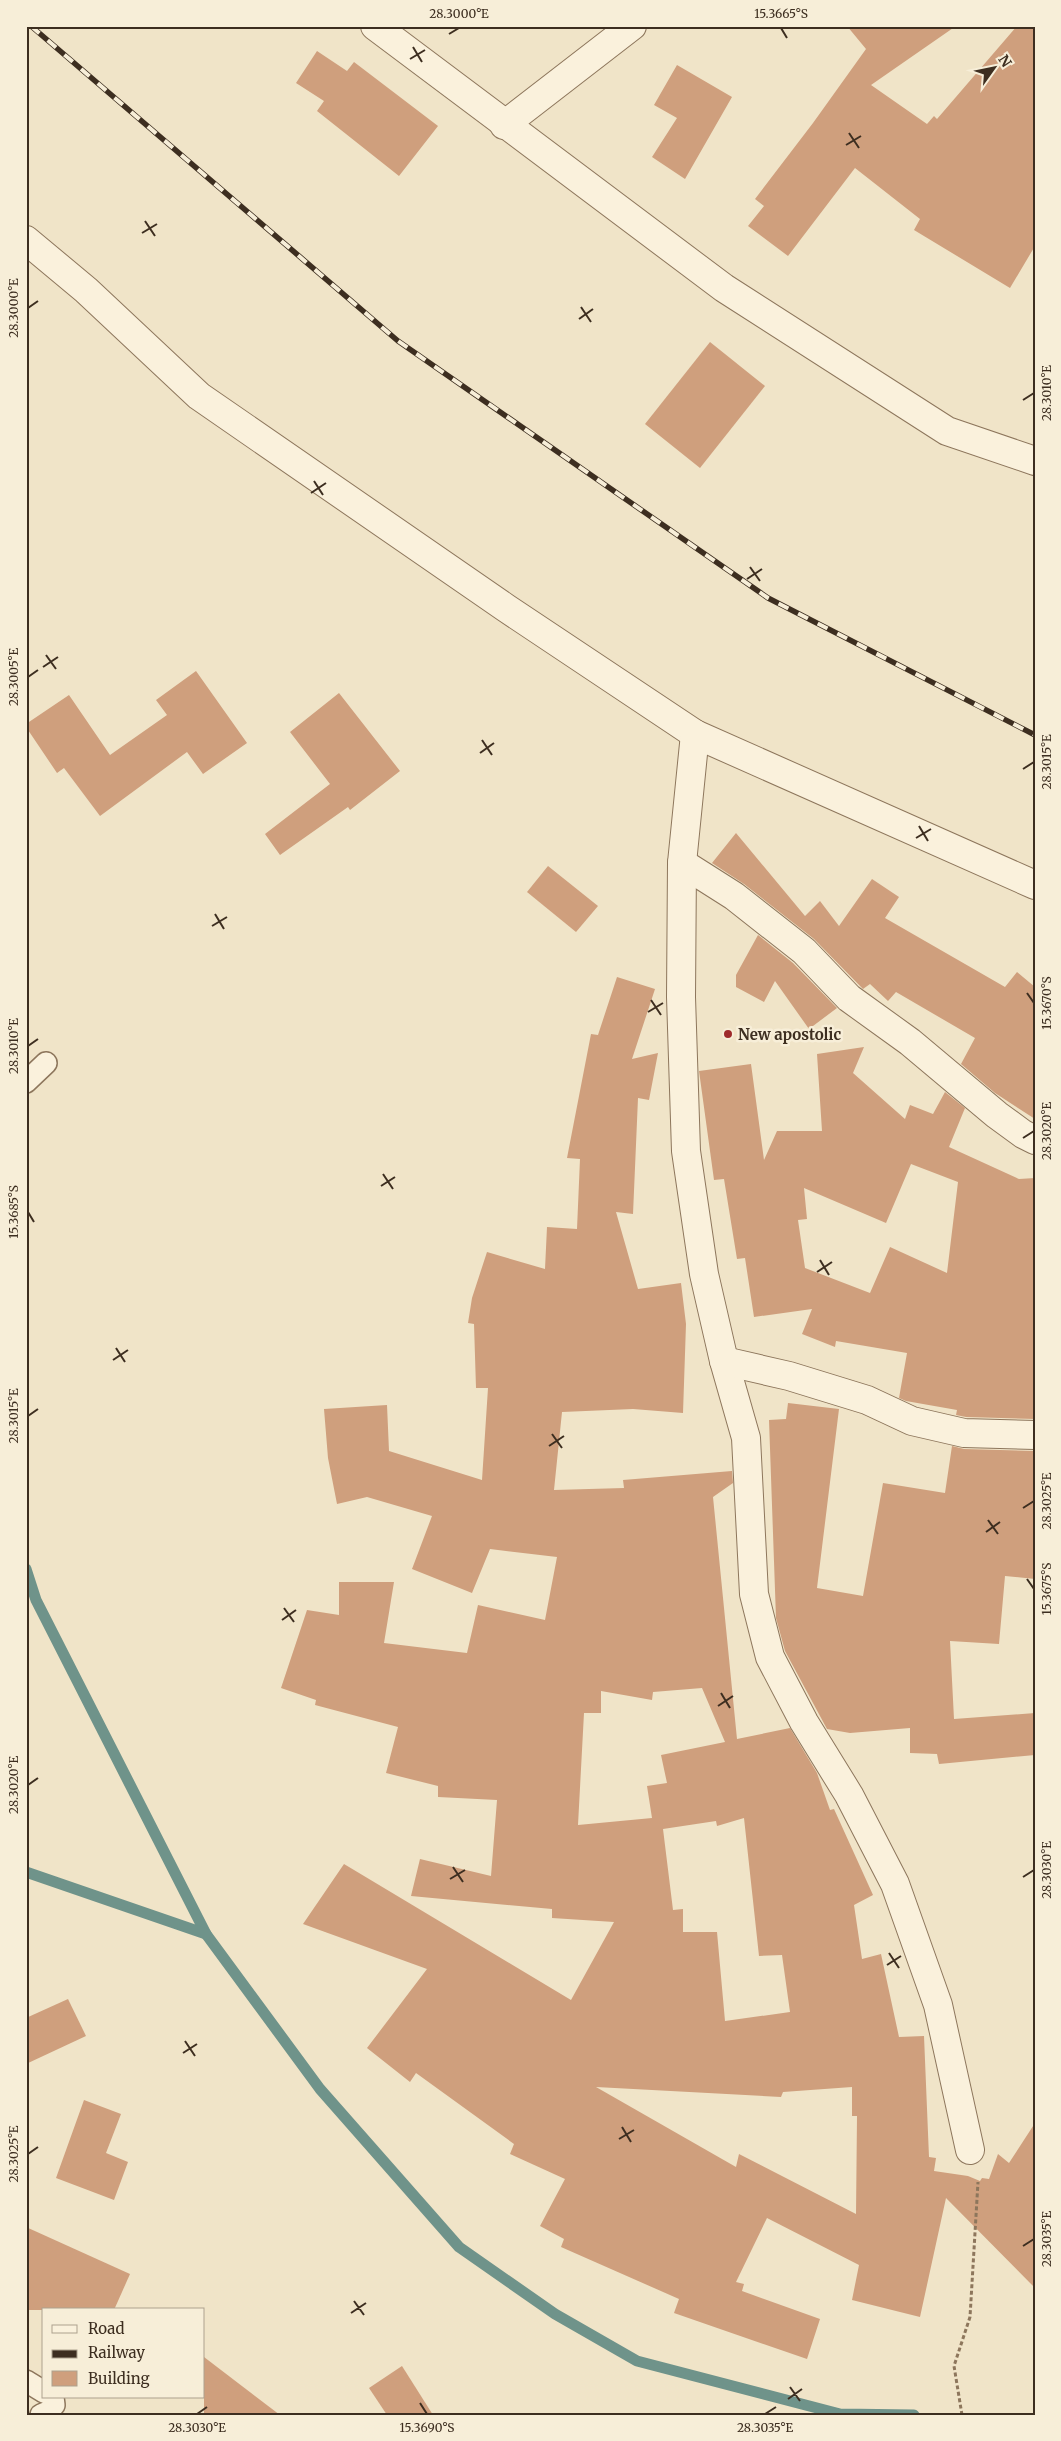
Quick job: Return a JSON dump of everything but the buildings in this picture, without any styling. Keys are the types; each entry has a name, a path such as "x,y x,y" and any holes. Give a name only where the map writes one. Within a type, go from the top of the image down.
{"street":[{"path":"375,26 504,125 724,288 947,431 1035,462"},
{"path":"504,125 632,26"},
{"path":"26,240 86,290 200,396 506,608 695,734 1035,885"},
{"path":"695,734 682,863 681,997 686,1151 704,1274 724,1361 746,1438 754,1594 770,1658 804,1722 849,1795 895,1884 938,2005 970,2150"},
{"path":"682,863 734,896 804,951 849,998 910,1042 997,1115 1023,1134 1035,1140"},
{"path":"724,1361 789,1376 868,1400 912,1421 964,1433 1035,1435"}],"lane":[{"path":"26,1082 46,1063"},
{"path":"26,2382 42,2391"},
{"path":"41,2415 48,2412 54,2405 53,2398"}],"path":[{"path":"962,2415 954,2366 970,2316 978,2176 970,2150"}],"waterway":[{"path":"26,1569 36,1600 206,1934 320,2089 459,2247 555,2314 637,2361 840,2414 914,2415"},
{"path":"26,1872 206,1934"}],"railway":[{"path":"31,26 398,341 768,598 1035,735"}],"place":[{"name":"New apostolic","path":"728,1034"}]}
